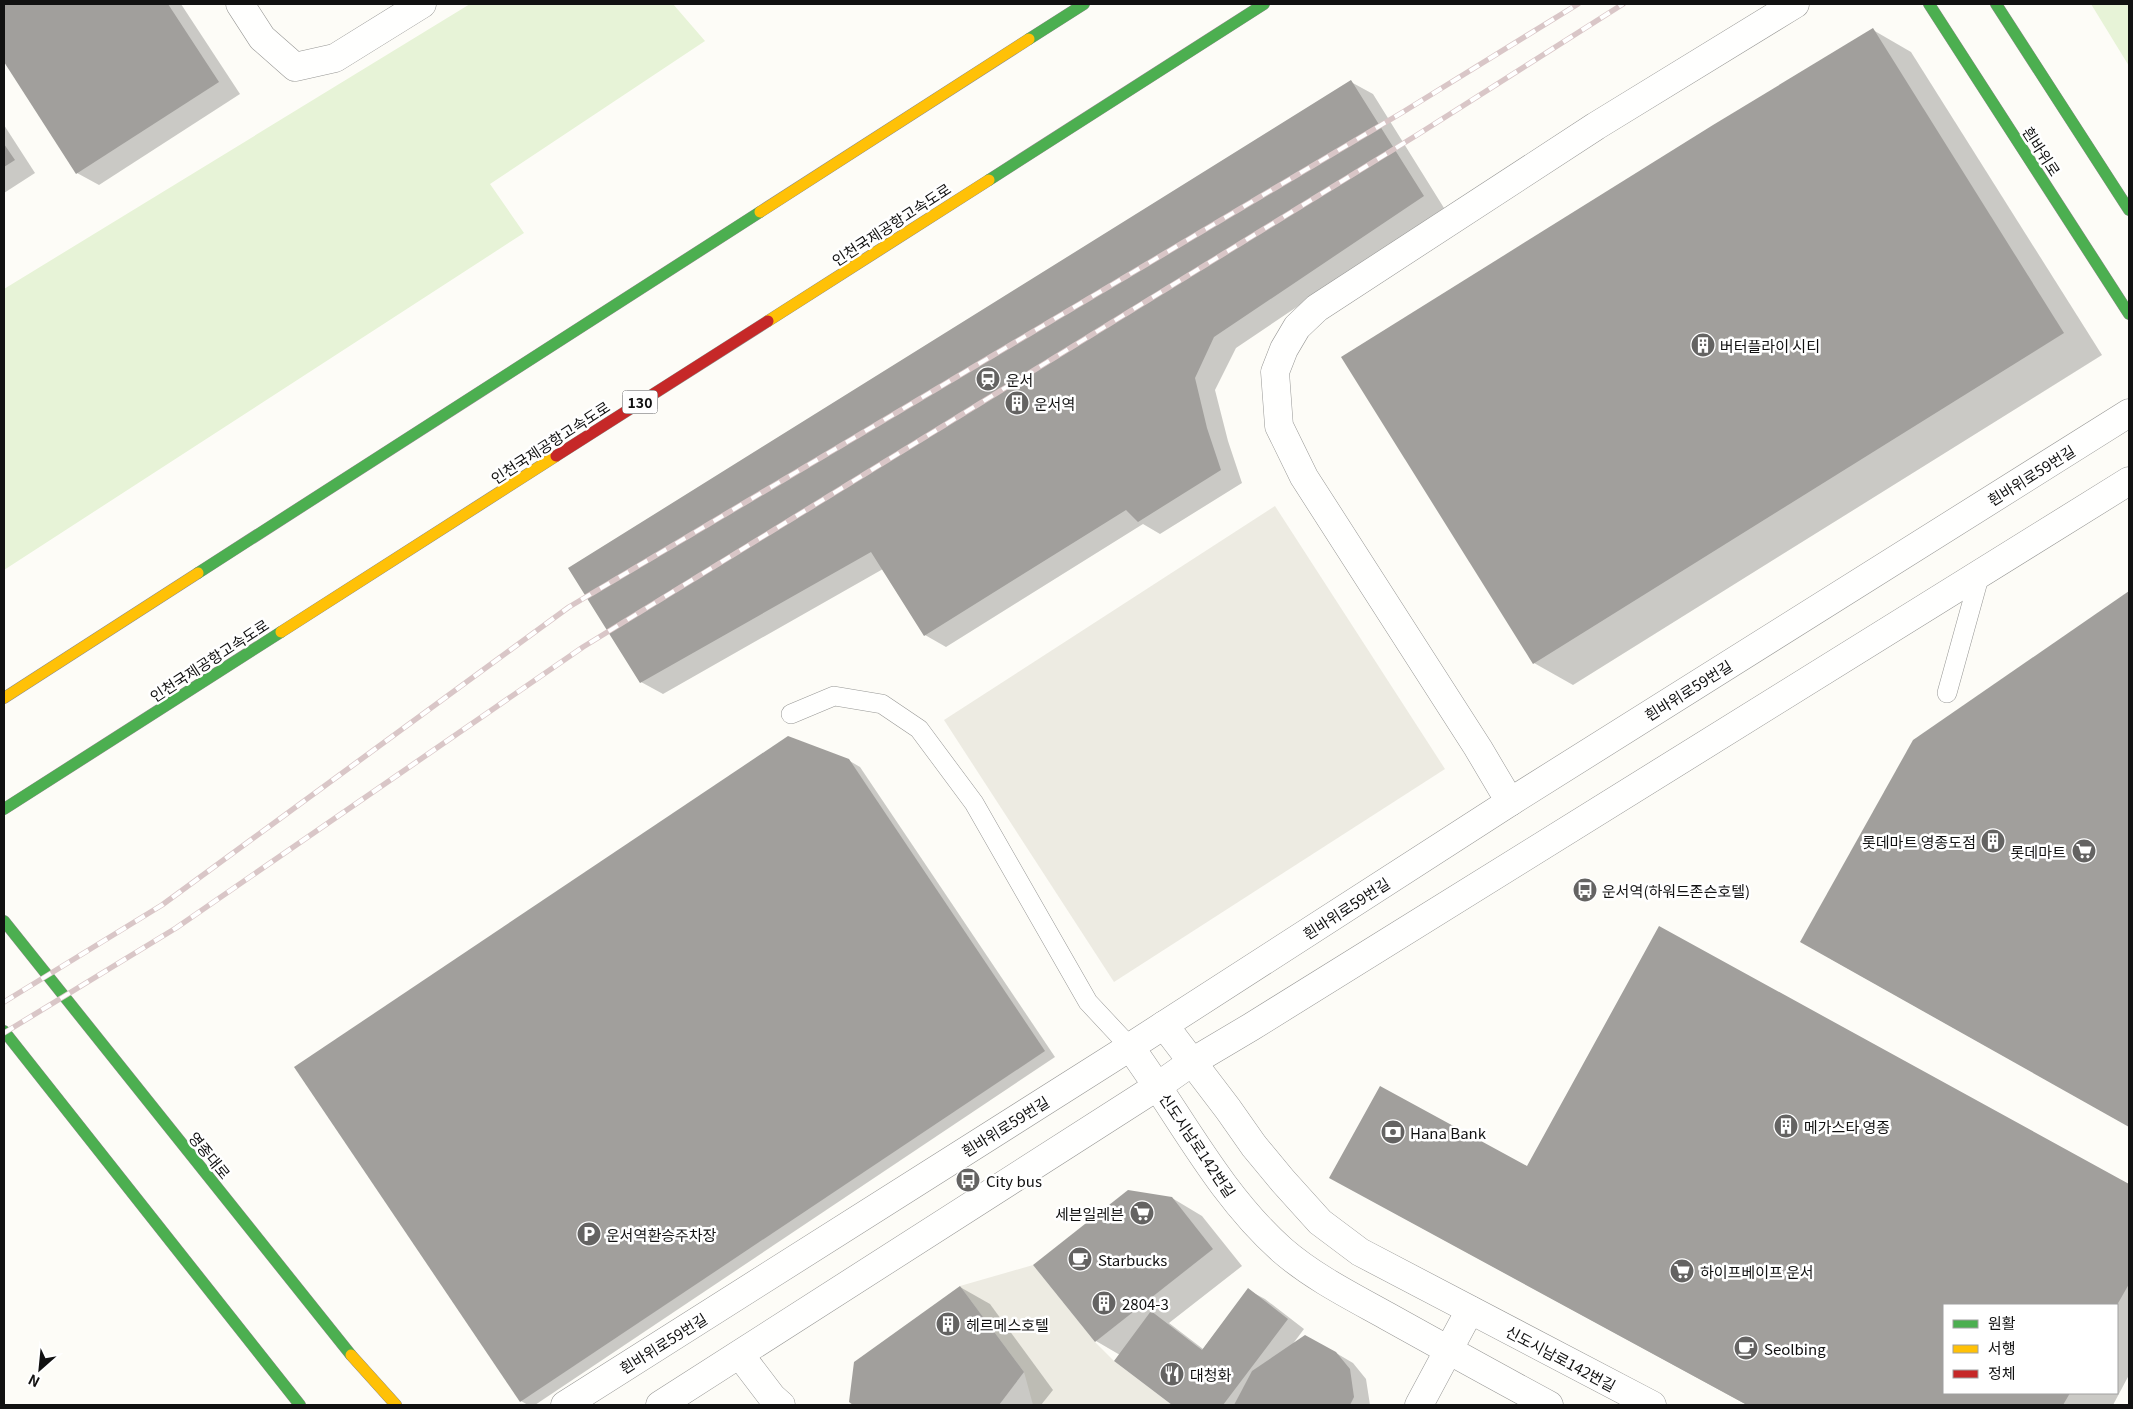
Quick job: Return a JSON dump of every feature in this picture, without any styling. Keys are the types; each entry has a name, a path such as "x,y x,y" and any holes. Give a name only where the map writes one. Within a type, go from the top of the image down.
{"main road":[{"path":"4,698 1084,4"},
{"name":"인천국제공항고속도로","path":"4,809 1264,4"},
{"name":"흰바위로","path":"1929,4 2129,314"},
{"path":"1996,4 2129,210"},
{"name":"영종대로","path":"4,922 352,1356 396,1405"},
{"path":"4,1031 300,1405"}],"street":[{"path":"240,4 262,38 296,67 335,58 422,4"},
{"path":"1510,802 1478,748 1304,477 1279,426 1275,372 1284,349 1297,327 1317,308 1596,126 1795,4"},
{"name":"흰바위로59번길","path":"565,1405 1130,1047 1510,802 2129,413"},
{"path":"660,1405 1158,1086 1192,1062 1251,1028 2129,481"},
{"name":"신도시남로142번길","path":"1164,1025 1254,1146 1320,1222 1360,1252 1652,1405"},
{"name":"신도시남로142번길","path":"1130,1047 1158,1086 1200,1153 1240,1206 1281,1249 1312,1274 1549,1405"},
{"path":"1419,1405 1470,1310"},
{"path":"740,1355 772,1397 781,1405"}],"lane":[{"path":"1947,693 1980,574"},
{"path":"791,714 834,696 882,704 919,729 974,803 1088,1002 1130,1047"}],"green space":[{"path":"470,4 673,4 705,41 490,184 524,233 4,570 4,289"},
{"path":"2091,4 2129,4 2129,66"}],"shaded area":[{"path":"1275,506 1445,769 1114,982 944,720"},
{"path":"1033,1265 1095,1342 1114,1361 1172,1405 1033,1405 1024,1372 960,1286"}],"building":[{"path":"4,4 168,4 219,82 76,174 4,62"},
{"name":"버터플라이 시티","path":"1873,28 2064,333 1533,664 1341,357 1713,125"},
{"name":"운서역","path":"1351,80 1424,196 1214,337 1195,378 1207,428 1221,470 1138,522 1126,510 924,636 871,552 640,683 568,568"},
{"path":"4,144 15,160 4,167"},
{"name":"롯데마트 영종도점","path":"2129,591 2129,1127 1800,942 1913,740"},
{"name":"운서역환승주차장","path":"788,736 849,759 1045,1051 520,1402 294,1067"},
{"name":"메가스타 영종","path":"1659,926 2129,1184 2129,1284 2118,1304 1943,1304 1943,1394 2069,1394 2063,1405 1747,1405 1329,1178 1380,1086 1527,1166"},
{"name":"2804-3","path":"1128,1190 1172,1197 1213,1249 1095,1342 1033,1265"},
{"name":"헤르메스호텔","path":"960,1286 1024,1372 999,1405 853,1405 849,1402 854,1362"},
{"path":"1248,1288 1288,1319 1223,1405 1172,1405 1114,1361 1151,1311 1202,1350"},
{"path":"1305,1335 1336,1352 1350,1369 1354,1397 1350,1405 1234,1405 1252,1371"}],"railway":[{"path":"4,1002 162,905 569,607 1403,112 1578,4"},
{"path":"4,1033 176,928 583,647 1417,135 1623,4"}],"traffic: fast":[{"path":"1029,39 1084,4"},
{"path":"989,180 1264,4"},
{"path":"1929,4 2129,314"},
{"path":"1996,4 2129,210"},
{"path":"198,573 760,212"},
{"path":"4,809 281,632"},
{"path":"4,921 351,1355"},
{"path":"4,1031 300,1405"}],"traffic: slow":[{"path":"760,212 1029,39"},
{"path":"768,321 989,180"},
{"path":"281,632 556,456"},
{"path":"4,698 198,573"},
{"path":"351,1355 396,1405"}],"traffic: jam":[{"path":"556,456 768,321"}],"place":[{"name":"버터플라이 시티","path":"1703,345"},
{"name":"운서","path":"988,379"},
{"name":"운서역","path":"1017,403"},
{"name":"롯데마트 영종도점","path":"1993,841"},
{"name":"롯데마트","path":"2084,851"},
{"name":"운서역(하워드존슨호텔)","path":"1585,890"},
{"name":"메가스타 영종","path":"1786,1126"},
{"name":"Hana Bank","path":"1393,1132"},
{"name":"City bus","path":"968,1180"},
{"name":"세븐일레븐","path":"1142,1213"},
{"name":"운서역환승주차장","path":"589,1234"},
{"name":"Starbucks","path":"1080,1259"},
{"name":"하이프베이프 운서","path":"1682,1271"},
{"name":"2804-3","path":"1104,1303"},
{"name":"헤르메스호텔","path":"948,1324"},
{"name":"Seolbing","path":"1746,1348"},
{"name":"대청화","path":"1172,1374"}]}
